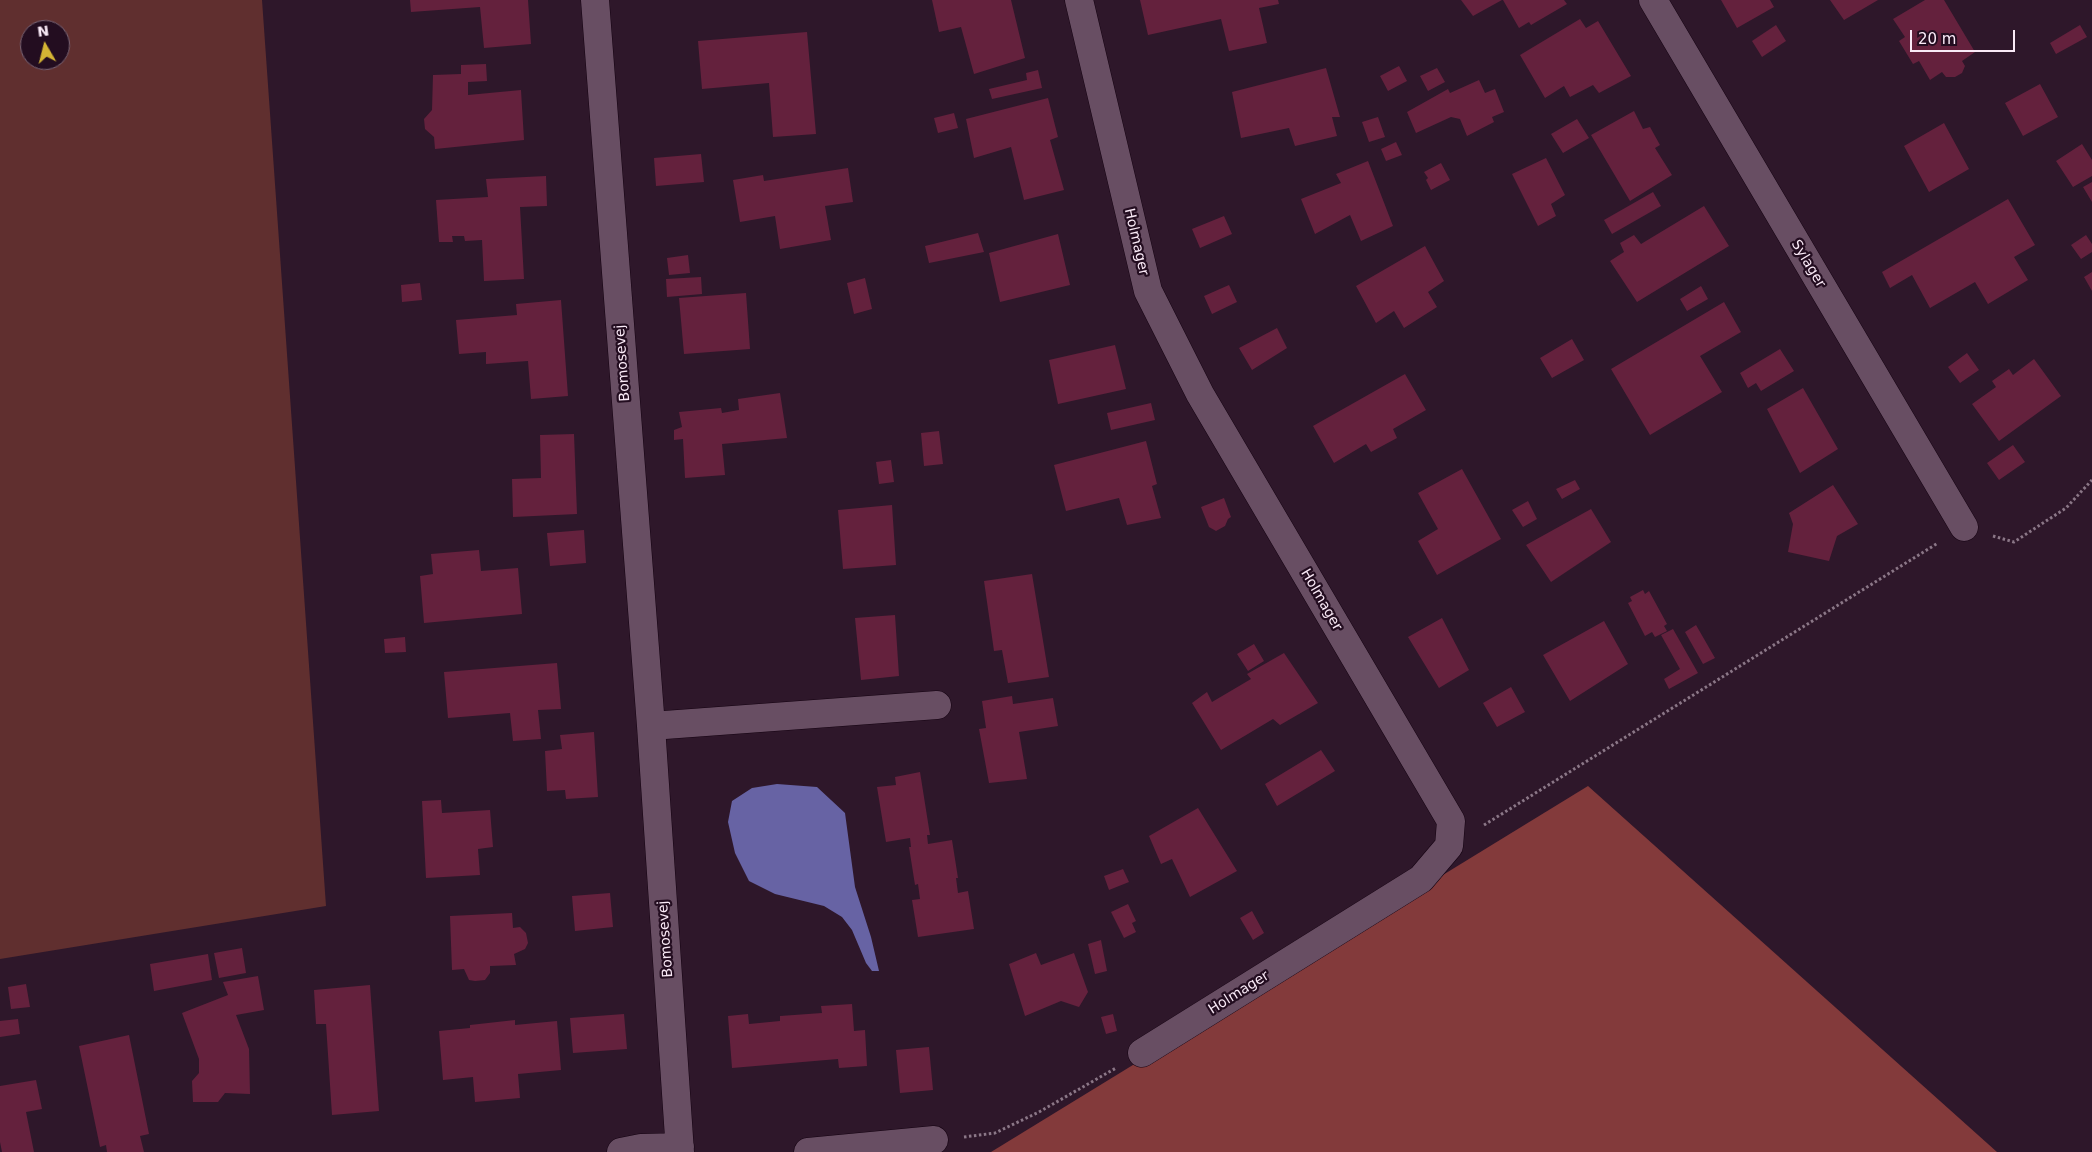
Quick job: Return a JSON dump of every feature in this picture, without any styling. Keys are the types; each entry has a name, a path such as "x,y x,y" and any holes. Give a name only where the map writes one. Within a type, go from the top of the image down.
{"street":[{"name":"Bomosevej","path":"595,0 651,726 680,1149"},
{"name":"Holmager","path":"1079,0 1148,291 1200,394 1451,821 1450,846 1422,879 1142,1053"},
{"name":"Sylager","path":"1653,0 1964,527"},
{"path":"651,726 937,705"},
{"path":"808,1152 934,1140"},
{"path":"621,1152 641,1148 680,1149"}],"path":[{"path":"1450,846 1964,527 2014,542 2066,508 2092,480"},
{"path":"934,1140 995,1133 1039,1112 1142,1053"}],"shaded area":[{"path":"0,0 262,0 326,906 0,959"},
{"path":"777,784 817,787 845,813 855,887 871,937 879,971 872,971 866,963 852,930 842,917 824,906 775,894 749,881 735,853 728,822 732,801 752,788"},
{"path":"1588,786 1997,1152 991,1152"}],"building":[{"path":"410,0 528,0 531,44 484,48 480,7 411,12"},
{"path":"932,0 1011,0 1025,58 974,74 961,27 939,32"},
{"path":"1140,0 1278,0 1279,4 1259,8 1267,43 1229,51 1221,19 1148,35"},
{"path":"1461,0 1502,0 1473,16"},
{"path":"1503,0 1564,0 1567,4 1531,25 1529,22 1519,28"},
{"path":"1721,0 1770,0 1774,7 1737,28"},
{"path":"1830,0 1878,0 1844,20"},
{"path":"1925,0 1944,0 1975,52 1962,61 1965,66 1962,73 1955,77 1946,77 1942,72 1930,80 1919,61 1913,64 1899,41 1905,37 1893,19"},
{"path":"1580,19 1586,28 1598,21 1631,76 1599,93 1593,85 1570,97 1564,86 1545,98 1520,55"},
{"path":"1776,25 1786,41 1762,57 1752,41"},
{"path":"2080,25 2087,37 2056,54 2050,43"},
{"path":"807,32 816,134 773,137 769,83 702,89 698,41"},
{"path":"486,64 487,81 468,82 468,95 521,90 524,140 435,149 434,137 425,129 424,119 432,110 433,75 461,74 461,65"},
{"path":"1399,66 1407,81 1388,91 1380,76"},
{"path":"1326,68 1340,117 1332,117 1337,136 1295,146 1289,128 1241,138 1232,92"},
{"path":"1437,68 1445,82 1428,91 1420,76"},
{"path":"1038,70 1042,88 992,99 989,89 1027,80 1026,73"},
{"path":"1479,80 1485,93 1495,89 1504,112 1492,117 1494,122 1467,136 1460,119 1451,117 1416,133 1407,112 1448,89 1450,93"},
{"path":"2040,84 2058,117 2023,136 2005,103"},
{"path":"1048,98 1058,137 1050,140 1064,190 1024,200 1011,147 974,158 966,119"},
{"path":"1634,111 1643,129 1650,127 1660,145 1655,148 1672,175 1630,201 1591,135"},
{"path":"954,113 958,128 938,133 934,118"},
{"path":"1378,117 1385,137 1369,142 1362,122"},
{"path":"1577,119 1589,138 1563,153 1551,134"},
{"path":"1944,123 1969,169 1929,192 1904,146"},
{"path":"1396,142 1402,155 1386,161 1381,149"},
{"path":"2082,144 2092,160 2092,176 2073,187 2056,161"},
{"path":"701,154 704,182 656,186 654,158"},
{"path":"1546,158 1565,195 1551,204 1556,216 1538,226 1512,174"},
{"path":"1368,161 1393,226 1361,241 1350,215 1315,234 1301,199 1341,183 1336,174"},
{"path":"1441,163 1450,180 1431,190 1426,180 1428,178 1424,172"},
{"path":"848,168 853,202 825,206 831,240 780,249 775,216 740,222 733,180 763,175 764,181"},
{"path":"546,176 547,206 520,207 524,279 484,281 482,240 465,241 464,236 452,236 453,242 439,242 436,200 488,197 486,179"},
{"path":"2092,182 2092,202 2083,187"},
{"path":"1653,192 1661,206 1612,234 1604,220"},
{"path":"2008,199 2035,245 2014,257 2028,280 1988,304 1975,282 1930,308 1912,275 1890,288 1882,272"},
{"path":"1704,206 1729,246 1637,302 1610,261 1624,252 1620,243 1634,235 1641,244"},
{"path":"1224,216 1232,234 1200,248 1192,229"},
{"path":"978,233 984,252 929,263 925,246"},
{"path":"1058,234 1070,285 1000,302 989,253"},
{"path":"2086,235 2092,244 2092,252 2081,259 2071,245"},
{"path":"1425,246 1444,281 1428,292 1437,307 1404,328 1394,311 1376,323 1356,286"},
{"path":"688,255 690,273 669,275 667,258"},
{"path":"2092,272 2092,291 2084,277"},
{"path":"701,277 702,294 667,297 666,279"},
{"path":"865,278 872,309 854,314 847,283"},
{"path":"420,283 422,300 402,302 401,285"},
{"path":"1229,285 1237,302 1212,314 1204,296"},
{"path":"1701,286 1708,299 1687,311 1680,299"},
{"path":"746,293 750,349 684,354 679,298"},
{"path":"561,300 568,396 531,399 528,361 486,364 486,352 459,354 456,320 517,315 516,304"},
{"path":"1724,302 1741,332 1700,356 1722,392 1650,435 1611,369"},
{"path":"1277,328 1287,348 1252,370 1239,348"},
{"path":"1572,339 1584,360 1552,378 1540,358"},
{"path":"1115,345 1126,389 1058,404 1049,360"},
{"path":"1780,349 1794,371 1761,391 1756,383 1748,388 1740,373"},
{"path":"1967,353 1979,370 1960,383 1948,367"},
{"path":"2034,359 2061,396 1999,441 1972,404 1996,387 1992,381 2009,369 2013,375"},
{"path":"1405,374 1426,410 1393,429 1397,438 1371,452 1366,444 1334,463 1313,426"},
{"path":"1803,388 1838,449 1800,473 1767,409"},
{"path":"780,393 787,438 722,444 725,475 685,478 683,439 674,440 674,430 682,427 679,412 721,408 722,413 739,410 738,399"},
{"path":"1151,403 1155,420 1111,430 1107,413"},
{"path":"939,431 943,464 924,466 921,433"},
{"path":"574,434 577,514 513,517 512,479 541,478 540,435"},
{"path":"1146,441 1157,484 1152,486 1161,518 1127,525 1119,498 1066,511 1054,465"},
{"path":"2013,445 2025,462 1999,480 1987,463"},
{"path":"891,460 894,482 879,484 876,462"},
{"path":"1462,469 1501,539 1437,575 1418,541 1438,529 1418,493"},
{"path":"1575,480 1580,489 1562,499 1556,489"},
{"path":"1833,485 1858,524 1837,536 1829,561 1788,552 1793,524 1789,513"},
{"path":"1224,498 1231,517 1225,526 1216,531 1209,527 1201,507"},
{"path":"1528,501 1537,519 1523,527 1512,510"},
{"path":"892,505 896,565 843,569 838,510"},
{"path":"1591,509 1611,542 1551,582 1526,545"},
{"path":"584,530 586,563 550,566 547,533"},
{"path":"479,550 481,571 518,568 522,614 424,623 420,576 433,574 431,554"},
{"path":"1032,574 1049,677 1008,683 1002,650 994,651 984,581"},
{"path":"1643,590 1645,594 1649,591 1667,624 1664,626 1667,631 1655,637 1652,632 1645,636 1628,603 1632,601 1630,597"},
{"path":"895,615 899,676 861,680 855,618"},
{"path":"1442,618 1469,670 1439,688 1408,637"},
{"path":"1604,621 1628,664 1570,701 1543,655"},
{"path":"1696,625 1715,658 1703,664 1685,632"},
{"path":"1673,629 1698,673 1669,689 1664,679 1680,669 1661,635"},
{"path":"405,637 406,652 385,653 384,639"},
{"path":"1254,644 1264,661 1248,671 1237,654"},
{"path":"1284,653 1318,703 1280,725 1273,719 1221,750 1192,703 1207,692 1212,702 1251,679 1247,674"},
{"path":"557,663 561,709 538,710 541,739 513,741 510,713 448,718 444,672"},
{"path":"1511,687 1525,712 1497,727 1483,703"},
{"path":"1012,696 1013,704 1053,698 1058,726 1019,732 1027,779 989,783 979,729 986,728 982,701"},
{"path":"594,732 598,797 566,799 565,790 547,791 545,751 562,749 560,735"},
{"path":"1321,750 1335,771 1277,806 1265,784"},
{"path":"920,772 930,835 927,835 928,844 952,840 958,878 956,878 958,893 968,891 974,929 918,937 912,900 920,899 918,884 915,885 909,847 911,847 910,838 886,842 877,787 896,785 895,777"},
{"path":"441,800 442,813 490,810 493,847 478,849 480,875 426,878 422,801"},
{"path":"1198,808 1237,871 1190,897 1172,859 1161,864 1149,836"},
{"path":"1123,869 1129,882 1109,890 1104,876"},
{"path":"610,893 613,927 575,931 572,896"},
{"path":"1128,904 1136,921 1132,923 1136,932 1124,938 1111,912"},
{"path":"1252,911 1264,933 1253,940 1240,918"},
{"path":"512,913 513,928 520,927 526,933 528,943 525,949 514,954 516,965 490,966 490,973 485,980 475,981 469,980 464,969 452,970 450,916"},
{"path":"1101,940 1107,971 1095,974 1088,944"},
{"path":"242,948 246,973 219,978 214,953"},
{"path":"1036,953 1041,965 1074,953 1088,992 1079,1007 1061,1001 1025,1016 1009,964"},
{"path":"208,954 212,980 154,991 150,964"},
{"path":"258,976 264,1010 236,1015 249,1049 250,1094 225,1093 218,1102 193,1102 192,1081 199,1073 199,1059 182,1013 228,995 223,982"},
{"path":"26,984 30,1007 11,1009 8,987"},
{"path":"370,985 379,1111 332,1115 326,1024 316,1024 314,990"},
{"path":"852,1004 854,1031 865,1030 867,1066 839,1068 838,1059 732,1068 728,1016 748,1014 749,1024 780,1021 780,1016 822,1013 821,1006"},
{"path":"624,1014 627,1049 573,1053 570,1018"},
{"path":"1113,1014 1117,1031 1106,1034 1101,1017"},
{"path":"18,1019 20,1034 0,1037 0,1021"},
{"path":"515,1020 515,1025 557,1021 561,1070 518,1074 520,1098 475,1102 473,1077 443,1080 439,1031"},
{"path":"129,1035 149,1134 140,1136 144,1152 107,1152 106,1145 100,1147 79,1046"},
{"path":"929,1047 933,1090 900,1093 896,1050"},
{"path":"36,1080 42,1109 26,1112 34,1152 2,1152 0,1142 0,1086"}]}
